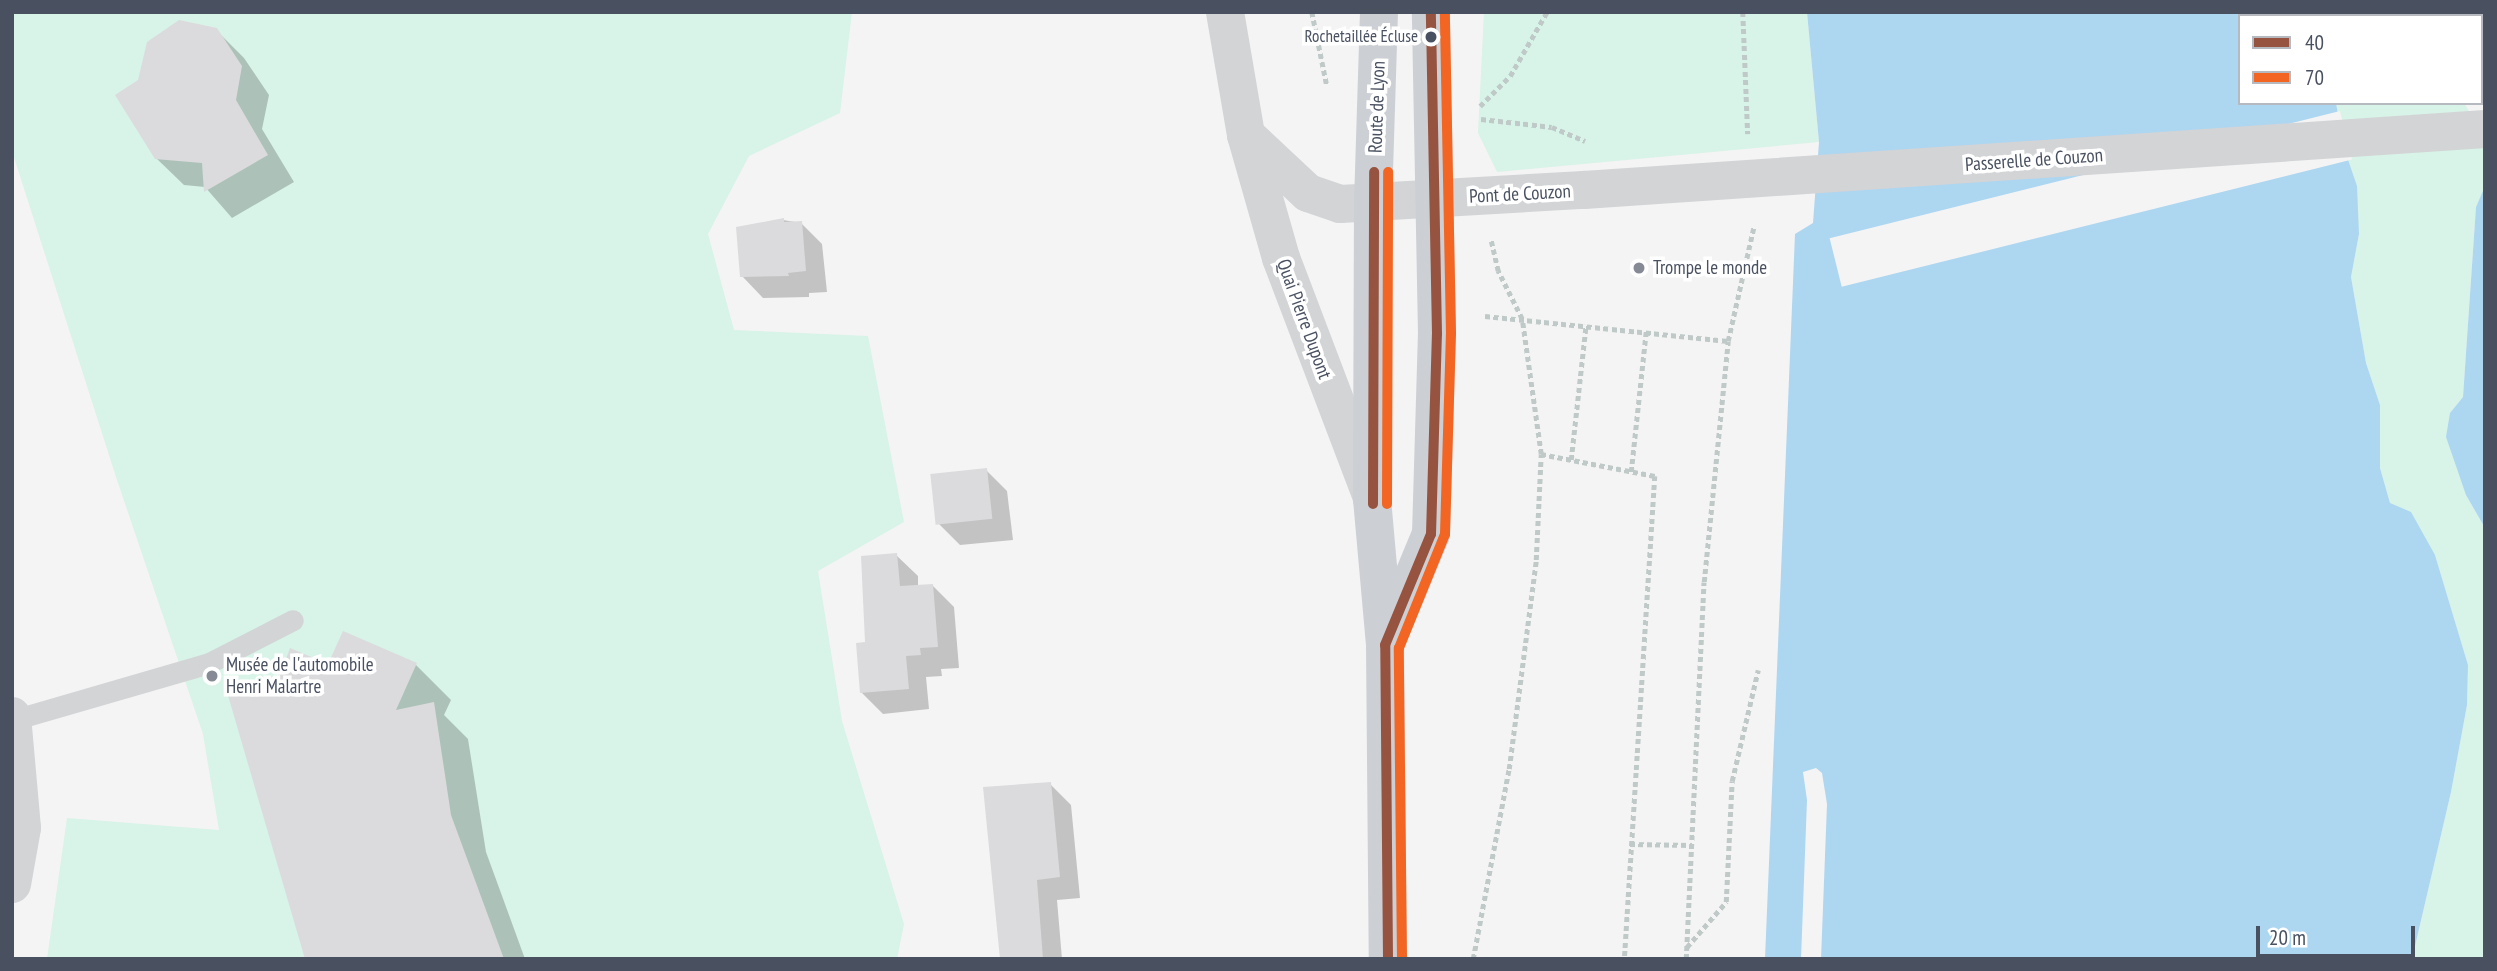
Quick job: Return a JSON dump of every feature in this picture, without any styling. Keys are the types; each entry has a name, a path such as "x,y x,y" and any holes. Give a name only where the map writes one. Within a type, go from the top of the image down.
{"main road":[{"name":"Route de Lyon","path":"1373,202 1379,12"},
{"path":"1431,12 1433,198"},
{"name":"Quai Pierre Dupont","path":"1385,645 1430,534 1437,334 1433,198"},
{"name":"Quai Pierre Dupont","path":"1373,202 1372,499 1385,645 1388,959"}],"street":[{"name":"Quai Pierre Dupont","path":"1225,12 1246,135 1285,268 1372,499"},
{"name":"Passerelle de Couzon","path":"1599,189 2485,129"},
{"path":"1246,135 1308,193 1340,204 1373,202"},
{"name":"Pont de Couzon","path":"1373,202 1599,189"},
{"path":"12,884 22,828 13,718"}],"lane":[{"path":"13,718 209,663 293,620"}],"path":[{"path":"1312,12 1329,95"},
{"path":"1475,110 1510,76 1546,12"},
{"path":"1466,119 1519,121 1577,136 1597,149 1599,189"},
{"path":"1473,959 1509,769 1536,560 1541,454 1522,319 1498,271 1489,234"},
{"path":"1471,314 1728,341 1704,582 1686,959"},
{"path":"1572,460 1586,325"},
{"path":"1631,472 1646,331"},
{"path":"1541,454 1655,477 1630,844 1625,959"},
{"path":"1687,947 1726,902 1732,781 1758,670"},
{"path":"1630,844 1692,845"}],"green space":[{"path":"12,12 852,12 840,113 749,156 708,234 734,330 868,336 904,522 818,571 842,721 904,924 897,959 47,959 67,818 219,830 203,734 116,477 12,151"},
{"path":"1484,12 1807,12 1819,142 1497,172 1478,133"},
{"path":"2336,105 2465,105 2485,137 2485,186 2476,207 2463,397 2450,413 2466,495 2485,528 2485,959 2412,959 2451,792 2467,705 2468,665 2435,555 2390,503 2380,468 2380,405 2366,363 2351,277 2359,234"}],"water":[{"path":"1807,12 2485,12 2485,137 2483,14 2238,14 2238,105 2336,105 2344,148 2357,186 2359,234 2351,277 2366,363 2380,405 2380,468 2390,503 2411,512 2435,555 2468,665 2467,705 2451,792 2412,959 1821,959 1827,804 1822,773 1816,768 1803,772 1807,800 1801,959 1765,959 1795,234 1813,223 1819,142"},
{"path":"2485,186 2485,528 2466,495 2446,437 2450,413 2463,397 2476,207"}],"pier":[{"path":"2340,111 2352,160 1842,287 1830,238"}],"building":[{"path":"179,20 217,28 242,66 236,100 268,155 204,192 202,163 155,159 115,95 138,80 147,42"},
{"path":"784,218 784,222 802,221 806,271 788,273 789,276 740,277 736,227"},
{"path":"987,468 992,519 936,525 930,474"},
{"path":"897,553 900,586 933,584 938,647 920,648 921,655 906,656 909,689 860,693 856,643 865,642 861,556"},
{"path":"343,631 417,663 396,710 434,702 451,815 504,959 305,959 227,692 279,678 290,648 328,664"},
{"path":"1051,782 1060,877 1037,880 1043,959 1000,959 983,787"}],"transit line":[{"name":"40","path":"1388,959 1385,645 1431,534 1437,334 1431,12"},
{"name":"70","path":"1402,959 1399,648 1445,534 1451,334 1445,12"},
{"name":"40","path":"1373,504 1374,172"},
{"name":"70","path":"1387,504 1388,172"}],"place":[{"name":"Rochetaillée Écluse","path":"1431,37"},
{"name":"Trompe le monde","path":"1639,268"},
{"name":"Musée de l'automobile Henri Malartre","path":"212,676"}]}
